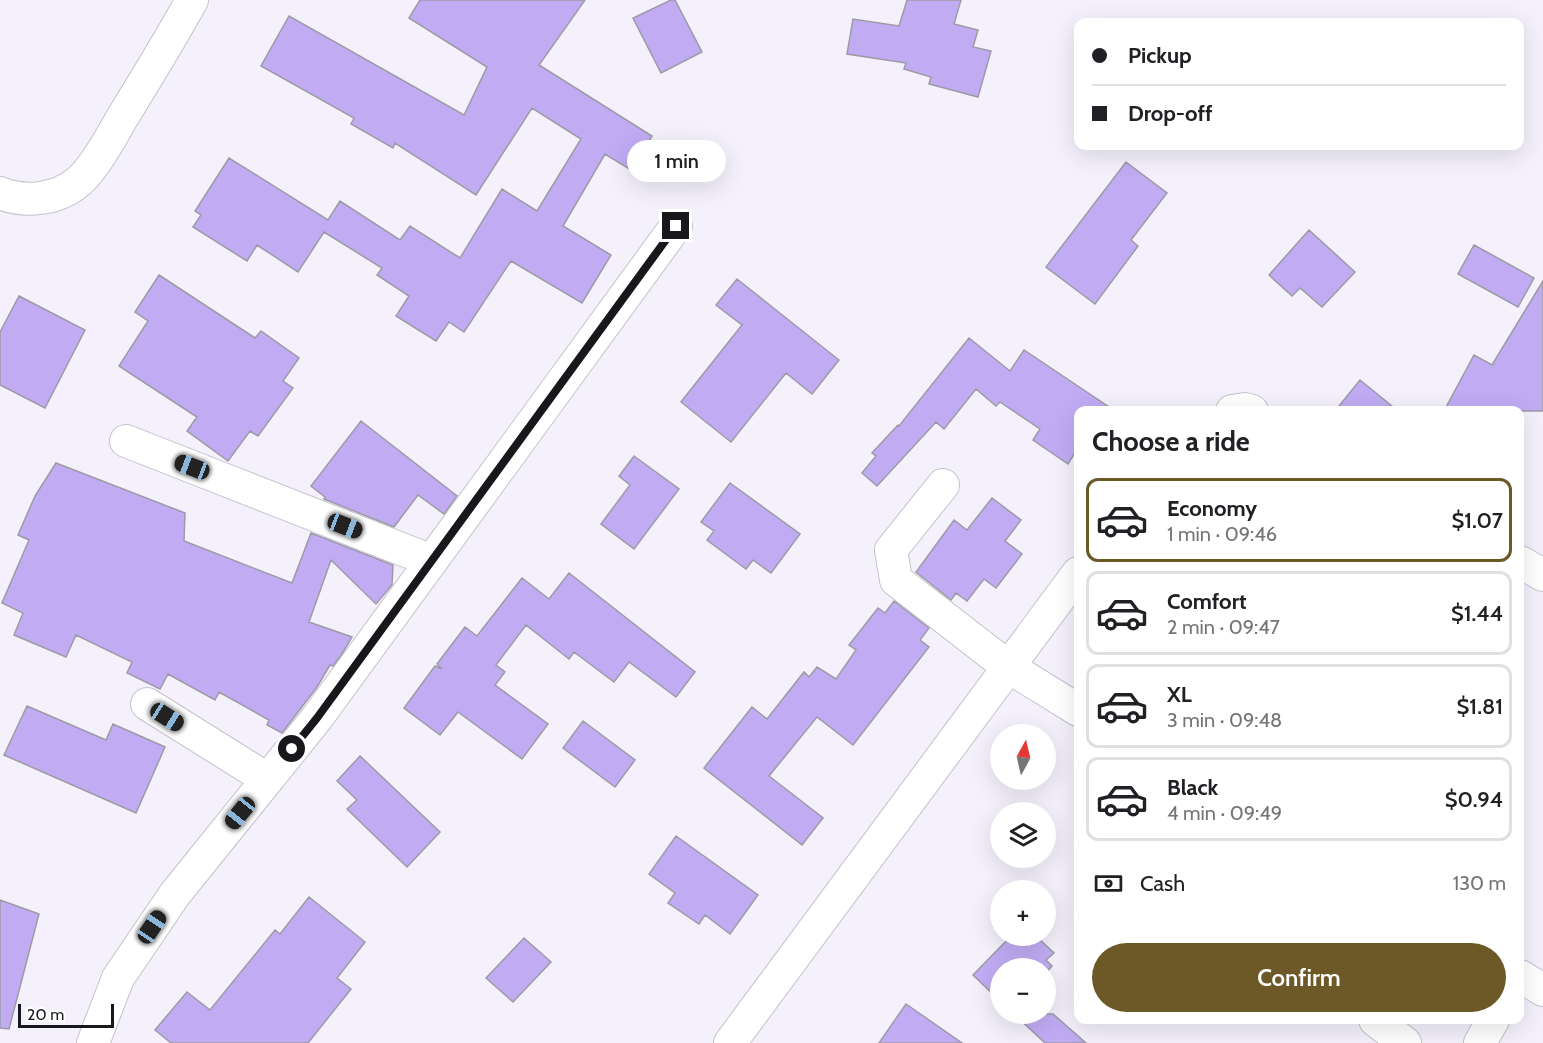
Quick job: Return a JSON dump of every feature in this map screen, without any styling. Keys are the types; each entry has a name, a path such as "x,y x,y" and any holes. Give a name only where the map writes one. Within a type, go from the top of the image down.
{"street":[{"path":"0,193 13,199 32,199 54,195 78,182 103,150 192,0"},
{"path":"93,1043 118,978 175,894 317,718 676,226"},
{"path":"126,441 432,561"},
{"path":"943,485 891,550 896,580 1008,666 1074,707"},
{"path":"1524,564 1543,575"},
{"path":"730,1043 1074,578"},
{"path":"147,704 267,779"},
{"path":"1524,978 1543,990"},
{"path":"1380,1024 1405,1043"},
{"path":"1480,1043 1491,1024"}],"building":[{"path":"420,0 585,0 539,65 652,136 631,170 605,154 563,226 611,255 582,303 511,261 464,332 449,322 436,341 396,316 409,296 377,275 382,268 324,232 298,272 257,245 247,261 193,227 201,215 195,211 229,158 328,220 340,201 400,240 410,226 460,258 502,189 537,211 581,139 532,108 476,195 395,143 393,148 351,124 354,118 261,66 289,16 464,115 487,67 409,18"},
{"path":"675,0 702,52 661,73 633,18"},
{"path":"907,0 961,0 954,24 978,30 973,47 991,51 978,97 929,84 931,77 904,69 906,63 847,54 853,19 899,26"},
{"path":"1126,162 1167,193 1131,240 1138,246 1095,304 1046,267"},
{"path":"1309,230 1355,272 1322,307 1300,288 1292,296 1269,275"},
{"path":"1474,245 1534,278 1518,307 1458,274"},
{"path":"159,275 255,338 261,331 299,358 283,381 293,388 258,436 250,431 228,461 187,431 197,417 119,366 148,321 135,312"},
{"path":"737,279 839,360 812,394 786,373 731,442 681,402 742,325 716,305"},
{"path":"1543,281 1543,411 1524,411 1524,406 1447,406 1474,355 1492,365"},
{"path":"19,296 85,330 45,408 0,385 0,332"},
{"path":"969,338 1010,371 1024,350 1108,406 1074,406 1074,454 1068,464 1033,440 1040,429 1000,402 996,406 976,389 944,429 936,422 877,486 862,473 876,456 872,453 899,426"},
{"path":"1360,380 1392,406 1339,406"},
{"path":"361,421 457,496 444,514 418,495 394,527 324,499 325,497 311,486"},
{"path":"634,456 679,489 634,549 601,524 630,485 619,476"},
{"path":"56,463 185,513 184,541 292,583 311,533 393,565 392,585 376,604 331,560 309,622 352,637 342,654 333,666 330,665 317,687 282,733 267,725 269,720 219,692 215,700 168,674 160,689 127,673 132,662 76,635 66,657 14,635 23,613 2,603 29,540 18,535 35,496"},
{"path":"730,483 800,534 771,573 753,560 746,569 707,540 714,531 701,522"},
{"path":"992,498 1021,520 1005,541 1022,554 996,588 984,579 967,601 956,593 951,600 916,572 954,520 967,530"},
{"path":"569,573 695,672 676,697 629,662 614,682 574,652 569,659 526,625 496,665 505,672 495,685 548,724 522,759 458,712 440,735 404,708 435,666 442,669 437,664 465,627 477,636 522,578 549,599"},
{"path":"894,601 929,628 920,640 929,647 853,745 817,717 769,776 823,818 802,845 704,768 752,707 767,719 804,672 809,677 817,667 836,679 856,650 849,645 878,608 885,613"},
{"path":"27,706 106,740 113,724 165,747 136,813 4,755"},
{"path":"583,721 635,760 615,787 563,748"},
{"path":"360,756 440,832 407,867 347,809 357,800 337,781"},
{"path":"676,836 758,895 730,934 705,915 699,924 668,903 675,893 649,874"},
{"path":"309,897 365,942 337,978 351,989 308,1043 171,1043 155,1030 187,992 210,1010 275,930 280,934"},
{"path":"0,900 39,914 9,1029 0,1028"},
{"path":"524,938 551,962 513,1002 486,978"},
{"path":"1001,946 1047,946 1054,953 1048,958 990,958 990,991 973,975"},
{"path":"906,1004 962,1043 879,1043"},
{"path":"1056,1017 1086,1043 1045,1043 1025,1024 1056,1024"}],"route":[{"path":"292,749 317,718 676,226"}]}
